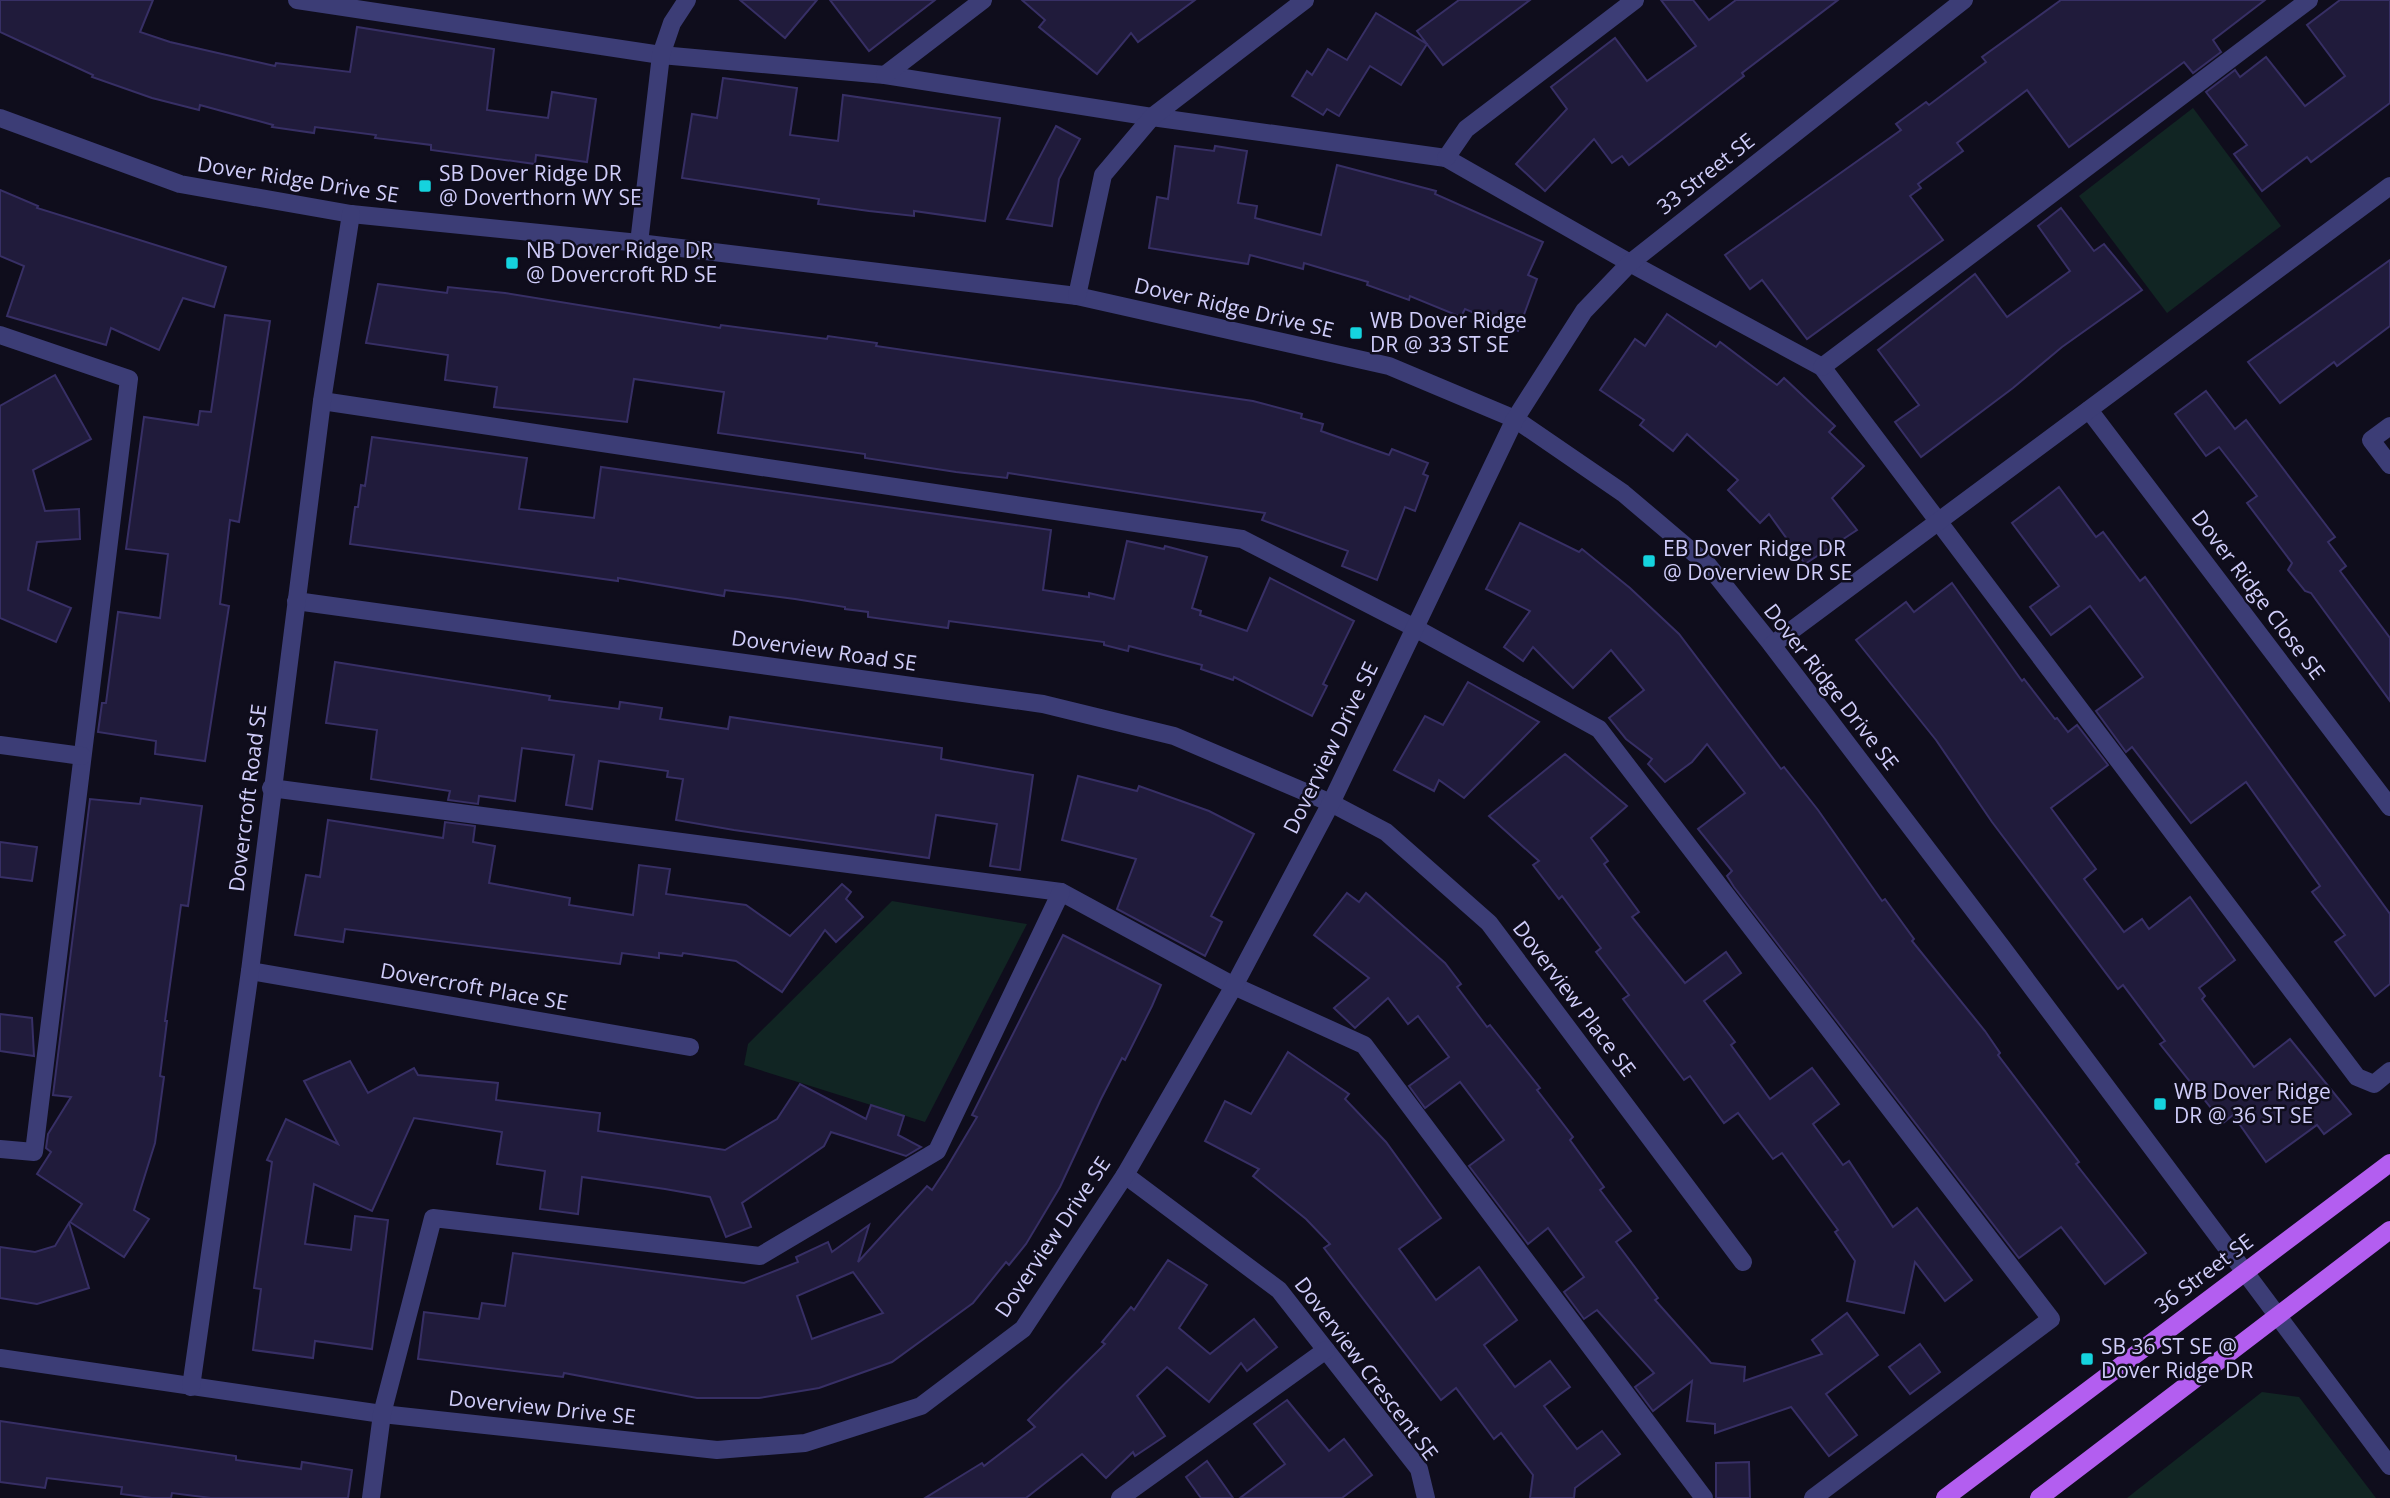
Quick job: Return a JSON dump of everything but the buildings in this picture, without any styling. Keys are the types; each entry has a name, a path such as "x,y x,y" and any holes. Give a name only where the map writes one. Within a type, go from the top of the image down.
{"main road":[{"name":"36 Street SE","path":"1945,1498 2390,1163"},
{"path":"2039,1498 2390,1230"}],"street":[{"path":"297,0 661,55 885,75 1152,117 1446,158 1630,263 1822,367 2357,1077 2374,1084 2390,1071"},
{"path":"639,243 661,55 672,23 687,0"},
{"path":"885,75 983,0"},
{"path":"1077,296 1103,175 1152,117 1305,0"},
{"path":"1446,158 1466,128 1635,0"},
{"name":"33 Street SE","path":"1515,419 1584,311 1630,263 1964,0"},
{"path":"1822,367 2309,0"},
{"name":"Dover Ridge Drive SE","path":"0,118 180,184 351,214 639,243 1077,296 1390,366 1515,419 1623,493 1708,565 1772,645 2390,1466"},
{"path":"1772,645 2390,186"},
{"name":"Dovercroft Road SE","path":"191,1387 250,971 322,401 351,214"},
{"path":"0,335 129,379 34,1152 0,1149"},
{"path":"322,401 1242,539 1415,628 1599,729 2051,1319 1813,1498"},
{"name":"Dover Ridge Close SE","path":"2089,410 2390,807"},
{"name":"Doverview Drive SE","path":"0,1358 382,1414 716,1450 804,1443 921,1406 1023,1329 1125,1175 1234,986 1331,803 1515,419"},
{"path":"2390,426 2371,440 2390,465"},
{"name":"Doverview Road SE","path":"296,601 1043,704 1174,736 1331,803"},
{"path":"0,745 82,756"},
{"path":"271,788 1061,892 1234,986 1364,1045 1704,1498"},
{"name":"Doverview Place SE","path":"1331,803 1385,832 1489,923 1743,1262"},
{"path":"371,1498 382,1414 433,1217 760,1256 937,1151 1061,892"},
{"name":"Dovercroft Place SE","path":"250,971 690,1047"},
{"name":"Doverview Crescent SE","path":"1125,1175 1279,1290 1419,1469 1426,1498"},
{"path":"1120,1498 1326,1350"}],"green space":[{"path":"2193,108 2281,226 2167,313 2079,196"},
{"path":"892,901 1027,924 925,1122 744,1065 748,1044"},
{"path":"2262,1392 2299,1397 2376,1498 2127,1498"}],"place":[{"name":"SB Dover Ridge DR @ Doverthorn WY SE","path":"425,186"},
{"name":"NB Dover Ridge DR @ Dovercroft RD SE","path":"512,263"},
{"name":"WB Dover Ridge DR @ 33 ST SE","path":"1356,333"},
{"name":"EB Dover Ridge DR @ Doverview DR SE","path":"1649,561"},
{"name":"WB Dover Ridge DR @ 36 ST SE","path":"2160,1104"},
{"name":"SB 36 ST SE @ Dover Ridge DR","path":"2087,1359"}]}
